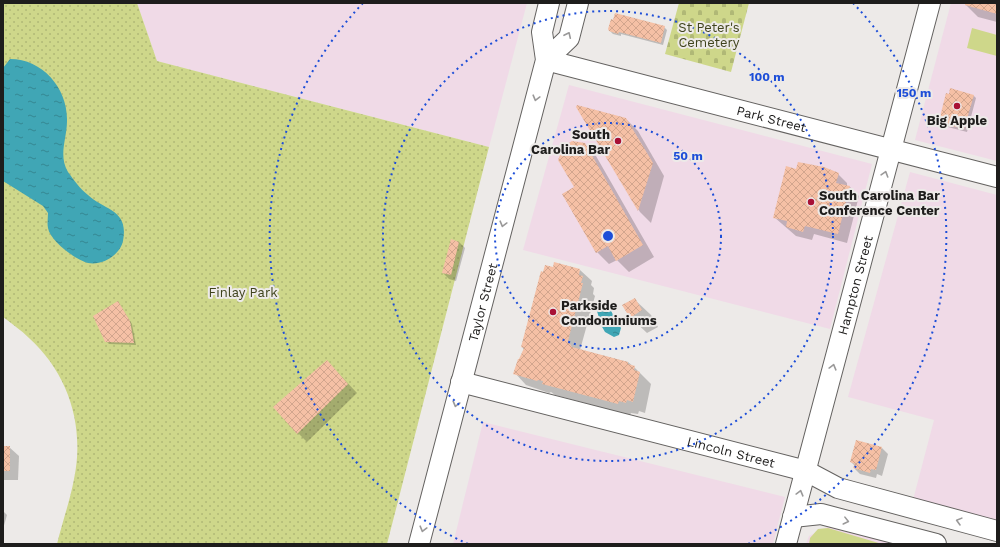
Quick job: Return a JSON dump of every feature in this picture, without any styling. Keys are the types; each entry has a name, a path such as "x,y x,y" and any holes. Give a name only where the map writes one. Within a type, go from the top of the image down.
{"main road":[{"name":"Taylor Street","path":"419,544 546,60 542,32 549,3"},
{"path":"546,60 569,38 578,3"},
{"name":"Hampton Street","path":"786,544 930,3"},
{"name":"Park Street","path":"546,60 997,177"},
{"name":"Lincoln Street","path":"461,382 806,471 838,488 997,531"},
{"path":"794,517 821,514 936,544"}],"shaded area":[{"path":"137,3 527,3 489,147 157,61"},
{"path":"951,3 997,3 997,161 915,140"},
{"path":"569,85 872,164 830,329 523,250"},
{"path":"910,172 997,195 997,522 913,500 934,420 848,397"},
{"path":"483,422 785,497 773,544 453,544"},
{"path":"829,526 898,544 806,544 809,536"}],"green space":[{"name":"Finlay Park","path":"3,3 137,3 157,61 489,147 387,544 57,544 74,479 77,459 75,421 71,402 64,385 43,352 20,330 3,317"},
{"name":"St Peter's Cemetery","path":"679,3 749,3 731,72 665,54"},
{"path":"972,28 997,35 997,56 967,48"},
{"path":"828,528 882,544 809,544 810,538 818,529"}],"water":[{"path":"10,59 22,60 33,64 43,70 58,87 66,109 67,128 63,153 65,166 85,193 114,212 122,223 124,230 121,246 114,255 104,261 99,263 88,263 77,258 64,249 53,239 50,233 48,226 48,213 43,206 3,181 3,68"},
{"path":"603,307 610,308 613,315 618,317 617,321 621,328 619,335 614,337 605,332 598,320 599,318 597,311"}],"building":[{"path":"965,3 997,3 997,14 965,5"},
{"path":"615,13 665,26 661,43 619,32 618,34 609,31 608,29 611,19 613,20"},
{"name":"Big Apple","path":"950,88 974,95 964,129 941,123 942,117 940,117 946,93 949,94"},
{"name":"South Carolina Bar","path":"577,105 626,118 653,163 638,211 576,107"},
{"path":"572,141 585,143 643,245 616,261 608,246 596,253 562,194 574,187 558,160 563,147"},
{"name":"South Carolina Bar Conference Center","path":"798,162 824,167 839,173 836,183 850,186 838,234 805,226 803,232 786,227 787,221 773,218 786,166 796,169"},
{"path":"451,239 459,242 451,275 442,273"},
{"name":"Parkside Condominiums","path":"554,262 580,269 579,275 583,276 581,283 583,283 568,341 572,347 628,362 628,364 635,366 634,370 640,372 633,402 627,400 626,403 619,401 618,404 542,384 543,381 537,381 513,374 518,359 524,348 521,347 541,271 543,272 545,265 553,267"},
{"path":"635,298 642,310 630,318 622,305"},
{"path":"118,301 130,321 134,343 105,342 93,316"},
{"path":"327,360 348,384 297,434 273,407"},
{"path":"856,440 882,447 876,470 871,469 870,473 853,468 855,464 850,462"},
{"path":"3,446 10,446 10,471 3,471"}],"place":[{"name":"Big Apple","path":"957,106"},
{"name":"South Carolina Bar","path":"618,141"},
{"name":"South Carolina Bar Conference Center","path":"811,202"},
{"name":"Parkside Condominiums","path":"553,312"}]}
